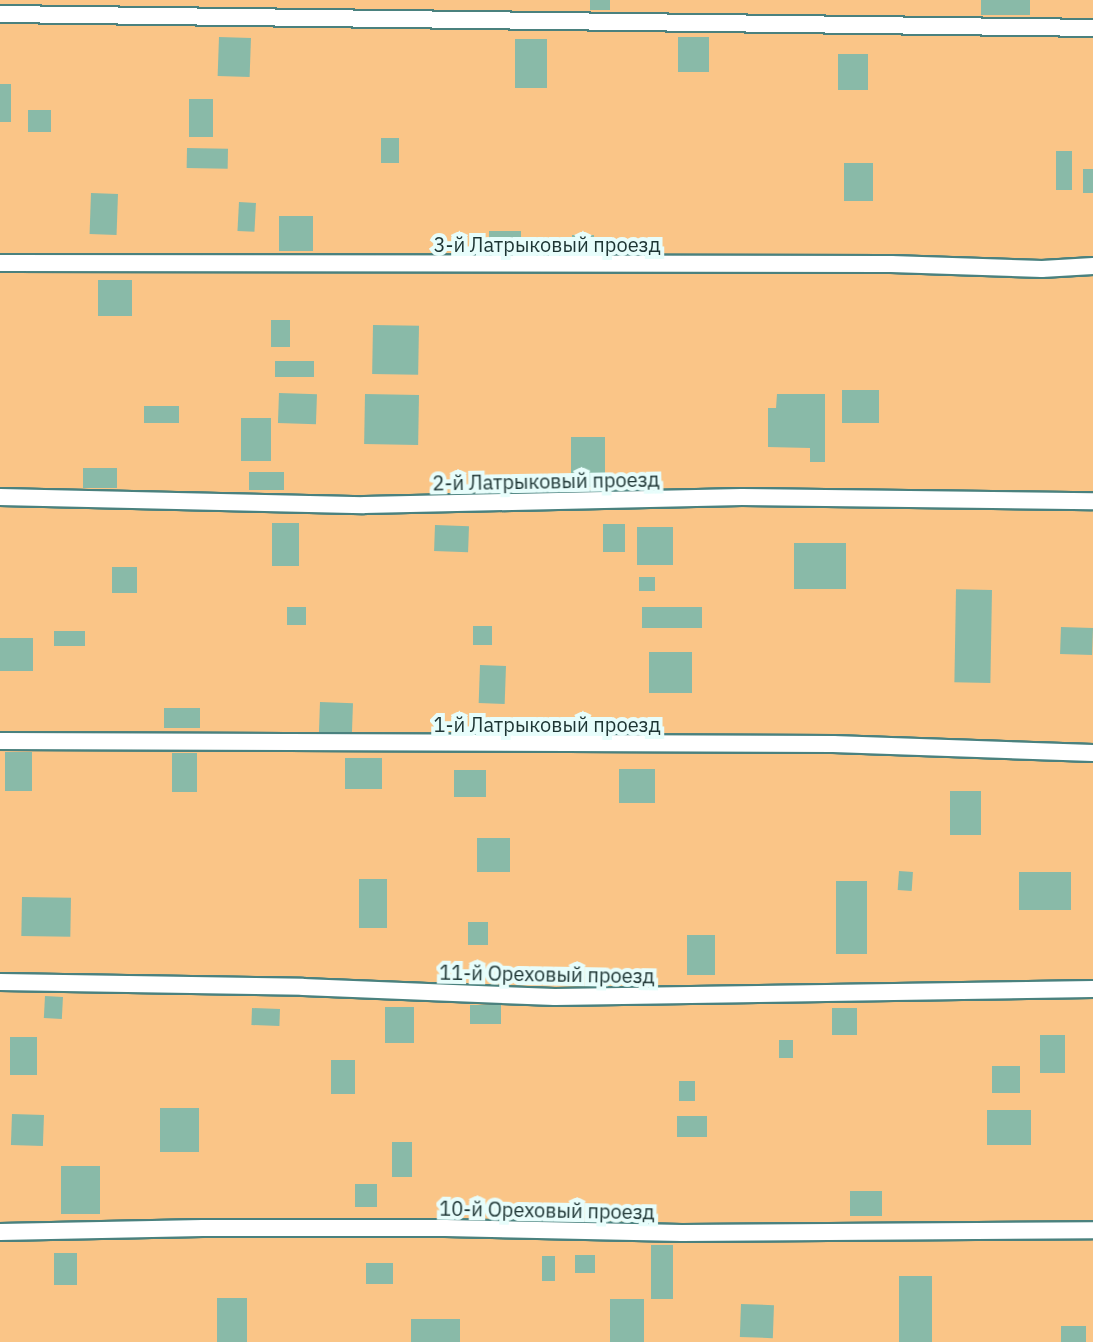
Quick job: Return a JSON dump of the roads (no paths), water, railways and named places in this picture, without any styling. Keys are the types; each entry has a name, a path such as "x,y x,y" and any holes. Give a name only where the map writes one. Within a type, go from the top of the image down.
{"lane":[{"path":"0,14 1093,28"},
{"name":"3-й Латрыковый проезд","path":"0,263 891,264 1042,269 1093,266"},
{"name":"2-й Латрыковый проезд","path":"0,497 364,505 742,497 1093,501"},
{"name":"1-й Латрыковый проезд","path":"0,741 833,744 1093,753"},
{"name":"11-й Ореховый проезд","path":"0,982 303,987 555,997 1093,989"},
{"name":"10-й Ореховый проезд","path":"0,1232 203,1228 445,1228 682,1233 1093,1230"}]}
